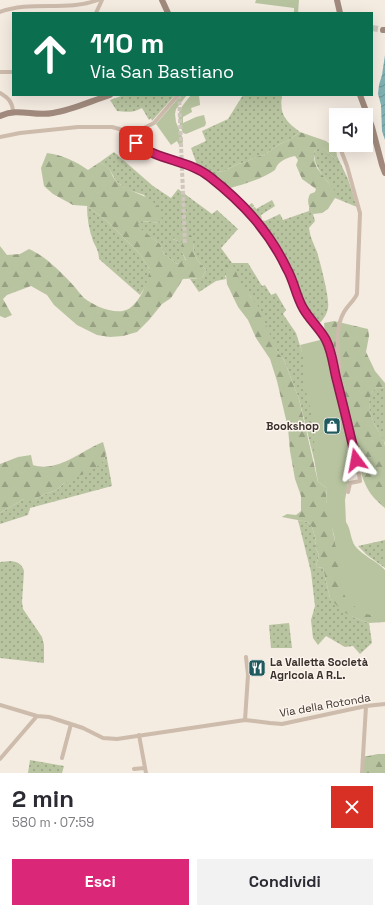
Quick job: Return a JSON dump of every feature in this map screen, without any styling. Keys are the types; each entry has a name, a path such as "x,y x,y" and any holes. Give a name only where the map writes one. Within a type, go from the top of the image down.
{"main road":[{"path":"162,0 168,12"},
{"path":"337,0 340,12"},
{"path":"0,116 13,111 33,114 53,113 107,96"},
{"path":"360,96 365,108"},
{"path":"373,132 385,173"}],"street":[{"path":"0,12 16,7 85,4 98,0"},
{"path":"96,12 102,0"},
{"path":"0,72 12,72"},
{"path":"0,93 9,98 13,111"},
{"path":"0,137 20,133 78,127 112,127 123,130 142,129 154,122 177,96"},
{"path":"123,130 144,150 204,173 233,196 249,212 275,246 288,269 302,308 313,324 324,336 332,353 360,481 350,483 348,492"},
{"path":"338,386 337,338 344,312 357,294 360,221 359,206 341,152"},
{"path":"245,720 248,675 246,657"},
{"name":"Via della Rotonda","path":"0,705 37,716 49,717 83,728 103,738 117,739 245,720 270,724 282,724 356,707 385,704"},
{"path":"362,773 366,706"},
{"path":"0,759 37,716"},
{"path":"62,758 70,724"},
{"path":"139,735 146,773"},
{"path":"134,770 145,768"}],"green space":[{"path":"256,0 299,0 298,12 294,12 294,8 255,3"},
{"path":"121,96 174,96 152,121 151,118 149,120 142,108 127,112 117,111 110,100"},
{"path":"180,96 186,96 176,109 175,114 176,122 183,142 179,145 177,141 171,145 156,124"},
{"path":"190,96 199,96 200,105 191,108 192,112 183,117 183,123 204,115 206,123 205,126 186,134 183,133 179,121 179,112"},
{"path":"242,96 282,96 281,107 284,116 290,124 300,132 264,155 255,157 224,171 208,172 197,165 191,148 206,141 202,131 228,119"},
{"path":"300,132 326,141 329,143 329,152 336,152 337,156 335,159 324,149 317,149 314,152 314,159 317,168 335,191 335,198 328,209 322,213 313,214 310,209 308,204 309,197 310,194 315,192 316,189 302,179 296,165 298,160 295,156 283,160 278,164 275,170 264,176 227,189 208,172 224,171 255,157 264,155 278,145 289,140"},
{"path":"317,149 324,149 335,159 337,156 348,179 357,207 335,198 331,186 317,166 314,152"},
{"path":"114,152 153,186 171,198 178,189 212,214 217,210 238,229 221,248 232,263 248,263 262,286 265,285 271,295 276,293 286,310 283,314 296,333 302,352 313,350 328,456 314,459 299,399 284,360 278,353 251,297 225,275 226,279 216,281 199,292 190,279 202,278 206,270 195,256 193,238 173,239 182,243 182,252 186,261 177,264 164,254 160,244 141,230 138,225 140,221 162,223 144,195 126,189 116,181 110,170 100,162"},
{"path":"47,153 69,159 88,170 100,162 109,169 115,180 123,186 152,201 161,213 162,223 141,221 138,225 160,244 164,254 177,264 186,260 182,252 182,243 173,239 177,235 187,231 193,238 195,256 206,270 202,278 183,279 171,298 162,304 137,332 123,336 110,337 97,335 77,325 54,305 47,295 31,286 7,295 3,299 12,315 5,318 0,316 0,246 7,255 20,254 29,249 35,252 57,269 84,298 100,307 113,311 125,310 134,305 143,291 149,275 150,270 140,254 107,221 87,206 73,205 53,194 44,186 41,168"},
{"path":"272,200 275,206 261,215 262,220 265,221 280,214 283,220 309,211 309,206 313,214 315,221 309,228 317,252 328,303 327,311 317,326 303,307 294,279 285,259 271,236 246,207 252,203 254,206 252,208 255,207 256,209"},
{"path":"87,206 107,221 140,254 150,270 147,284 140,295 99,259 89,228"},
{"path":"232,263 244,290 258,306 278,353 284,360 299,399 318,482 327,488 326,499 336,546 371,615 385,622 369,623 342,611 330,598 323,568 316,566 319,555 315,546 316,541 312,527 308,522 282,517 287,514 296,515 301,511 301,496 295,479 288,428 277,381 270,359 256,338 248,320 238,307 227,284 225,265"},
{"path":"334,321 368,329 369,336 366,352 375,371 385,383 385,388 377,387 373,391 369,401 370,413 385,444 385,508 371,494 362,476 333,353 325,334 324,323"},
{"path":"324,339 328,349 358,474 348,475 349,483 345,500 346,522 355,546 385,570 385,622 379,622 371,615 359,610 348,601 342,591 334,535 328,514 326,499 327,488 318,482 314,459 314,433 303,370 305,362 300,345"},
{"path":"377,387 385,388 385,443 377,430 369,407 369,400"},
{"path":"103,442 106,453 104,460 100,465 63,484 57,490 35,499 24,499 0,513 0,464 18,457 31,455 33,465 42,467 51,466 69,460"},
{"path":"106,453 112,486 30,508 28,515 0,524 0,513 24,499 35,499 57,490 63,484 104,460"},
{"path":"298,520 308,522 312,527 316,541 315,546 319,555 316,566 323,568 330,598 353,617 369,623 372,643 360,654 353,646 345,647 326,636 318,645 313,638 311,620 315,606 311,572"},
{"path":"385,540 385,568 367,555 358,546"},
{"path":"11,561 19,564 24,571 23,609 42,637 44,645 44,663 0,658 0,562"},
{"path":"289,623 292,648 271,648 269,625"},
{"path":"385,754 385,773 362,773 363,757"},
{"path":"30,760 64,766 62,773 28,773"}],"water":[{"path":"385,55 385,140 382,131 381,105 378,94"}],"tunnel":[{"path":"373,28 383,30"},
{"path":"179,96 185,243"}],"place":[{"name":"Bookshop","path":"332,426"},
{"name":"La Valletta Società Agricola A R.L.","path":"257,668"}],"route":[{"path":"136,143 144,150 152,154 198,170 208,176 242,204 268,236 288,269 302,308 313,324 324,336 332,353 335,374 356,460"}]}
